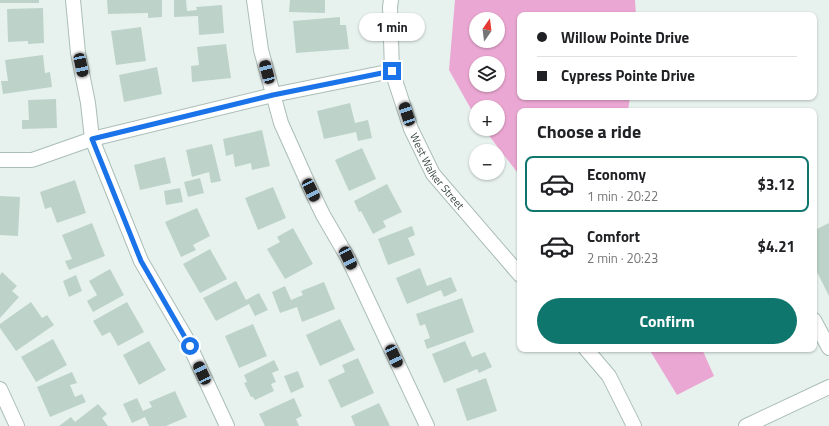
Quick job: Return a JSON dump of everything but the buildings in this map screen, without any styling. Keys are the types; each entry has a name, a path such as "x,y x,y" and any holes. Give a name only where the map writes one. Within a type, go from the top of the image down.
{"street":[{"path":"73,0 78,53 88,102 92,139 141,261 186,338 227,426"},
{"path":"254,0 261,50 281,123 323,215 348,258 427,426"},
{"name":"West Walker Street","path":"391,0 392,71 411,129 434,174 517,271"},
{"path":"0,160 32,160 92,139 273,95 392,71"},
{"path":"817,325 828,345"},
{"path":"589,352 609,376 634,426"},
{"path":"746,426 829,387"},
{"path":"0,389 17,426"}],"shaded area":[{"path":"455,0 635,0 636,12 517,12 517,100 630,100 628,108 517,108 517,172 505,156 505,144 495,144 489,136 505,136 505,100 469,100 469,106 449,70"},
{"path":"651,352 703,352 714,376 677,395"}],"route":[{"path":"190,346 141,261 114,198 92,139 273,95 392,71"}]}
